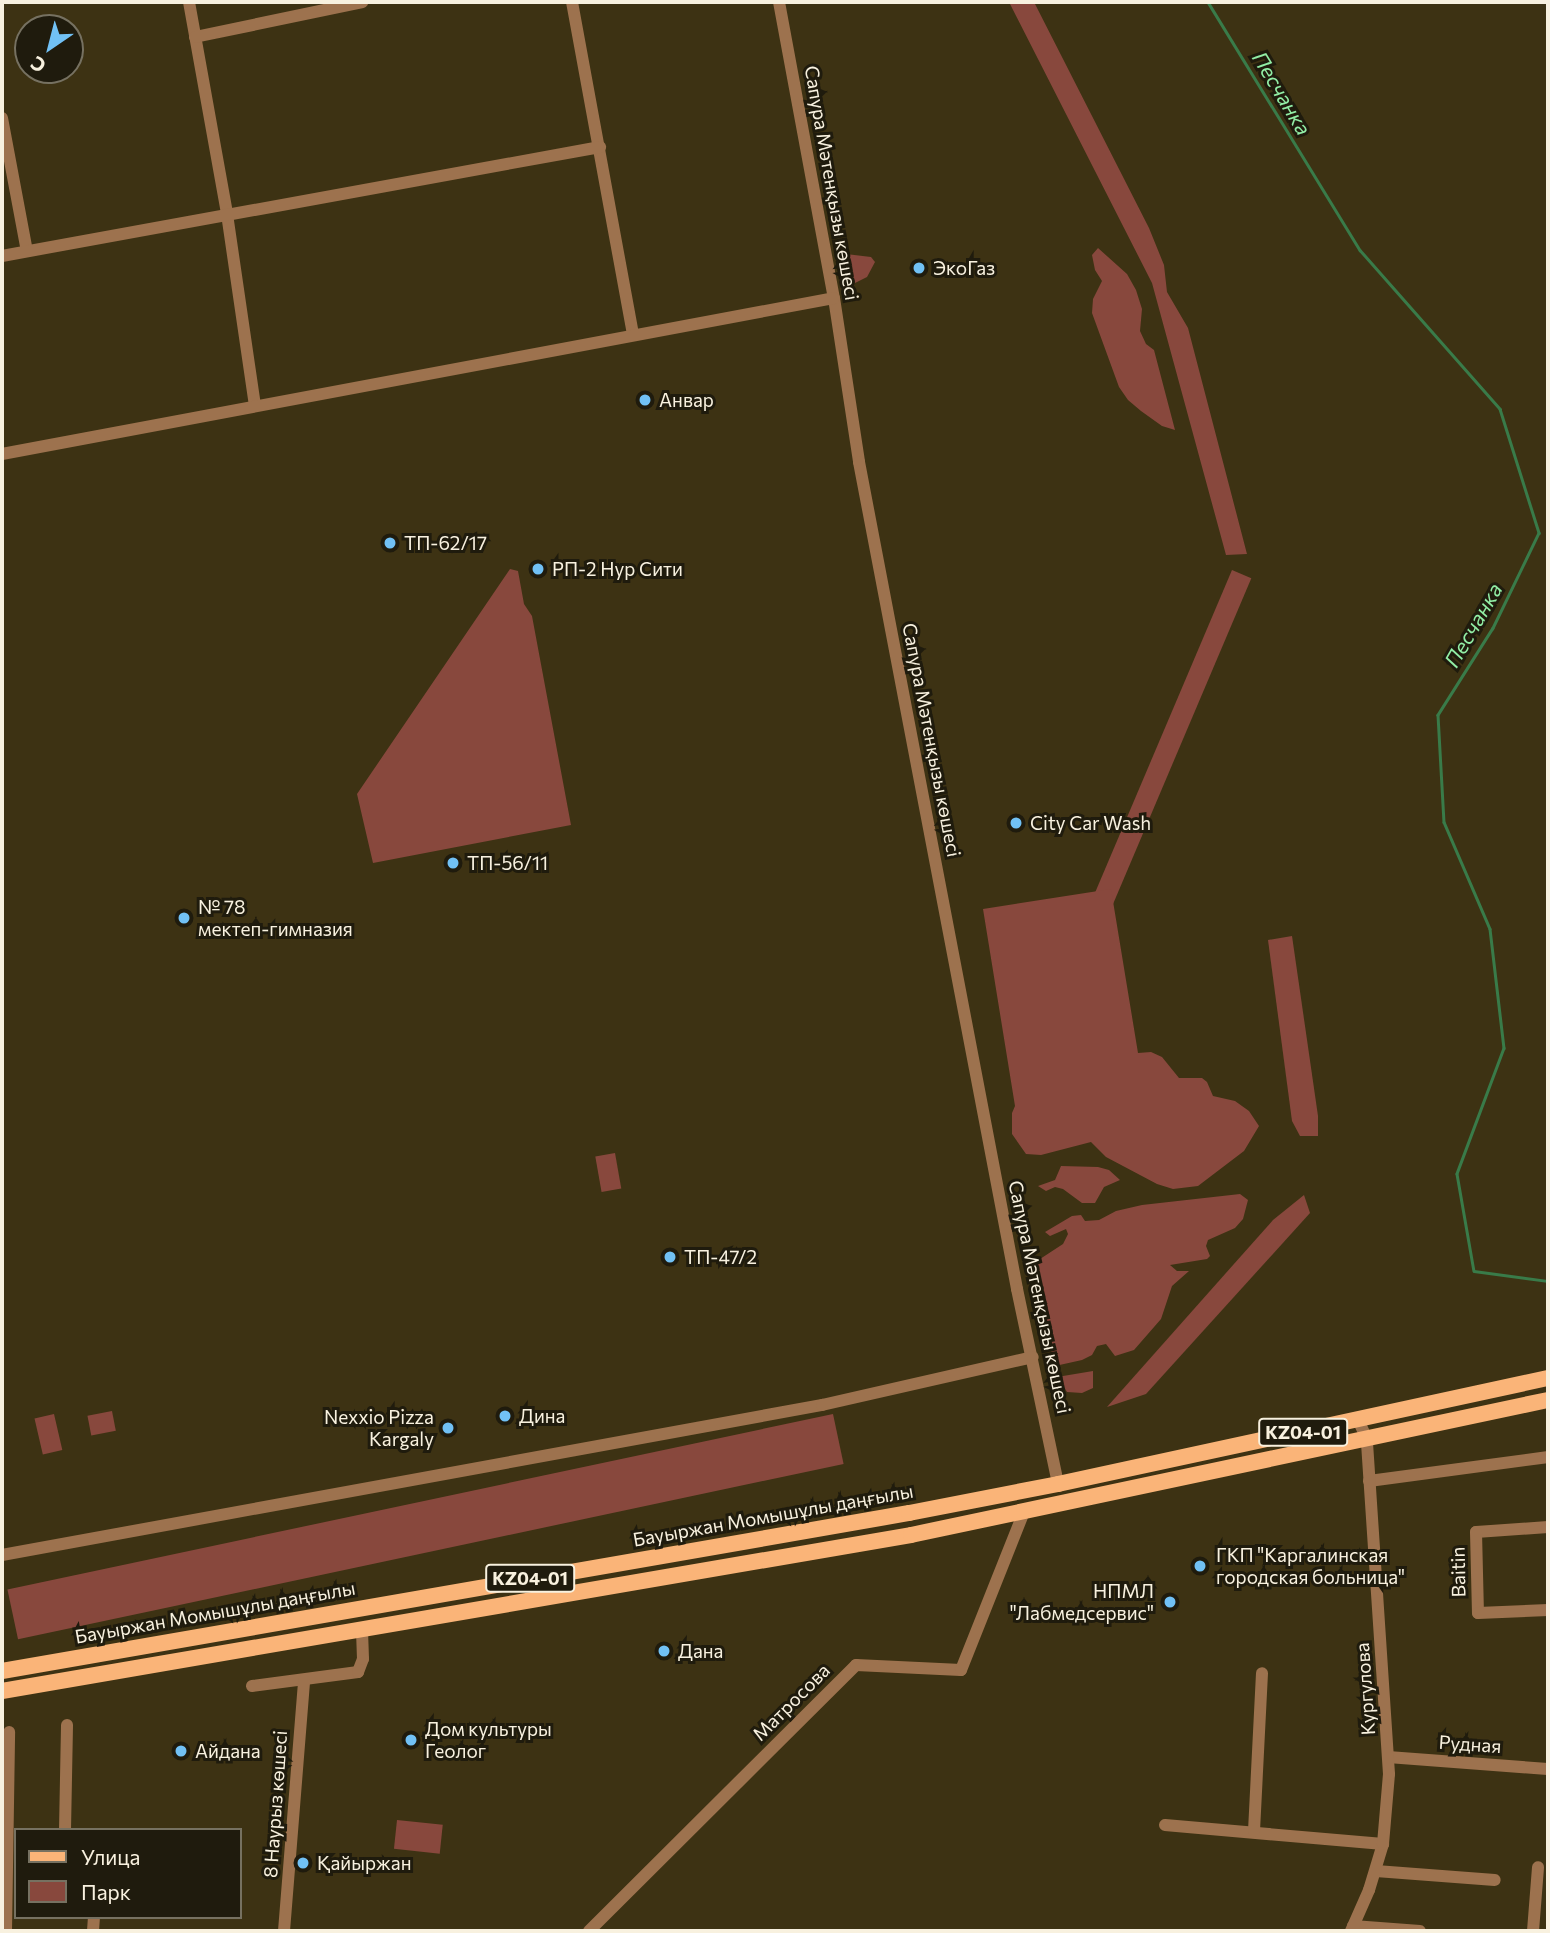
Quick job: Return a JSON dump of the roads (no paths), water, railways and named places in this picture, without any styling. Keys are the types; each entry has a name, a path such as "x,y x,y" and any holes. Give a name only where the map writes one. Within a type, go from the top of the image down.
{"main road":[{"name":"Бауыржан Момышұлы даңғылы","path":"2,1671 909,1513 1058,1484 1548,1378"},
{"name":"KZ04-01","path":"2,1691 911,1535 1548,1400"},
{"path":"1058,1484 1062,1505"},
{"path":"909,1513 911,1535"},
{"path":"180,1639 184,1660"}],"street":[{"path":"189,2 227,214 256,405"},
{"path":"195,37 362,2"},
{"path":"572,2 633,334"},
{"name":"Сапура Мәтенқызы көшесі","path":"779,2 834,298 861,474 1014,1276 1058,1484"},
{"path":"2,118 27,251"},
{"path":"2,256 600,147"},
{"path":"2,454 834,298"},
{"path":"2,1555 822,1405 1033,1357"},
{"path":"1358,1420 1367,1439"},
{"name":"Кургулова","path":"1352,1929 1376,1871 1383,1844 1388,1757 1367,1439"},
{"path":"1369,1481 1548,1457"},
{"name":"Матросова","path":"589,1931 856,1665 961,1670 1017,1537 1024,1512"},
{"name":"Baitin","path":"1548,1527 1476,1532 1478,1613 1548,1610"},
{"path":"251,1686 358,1672 363,1659 362,1630"},
{"path":"1254,1831 1262,1673"},
{"name":"8 Наурыз көшесі","path":"284,1931 304,1681"},
{"path":"65,1828 67,1725"},
{"path":"6,1931 9,1732"},
{"name":"Рудная","path":"1388,1757 1548,1769"},
{"path":"1165,1825 1383,1844"},
{"path":"1533,1931 1538,1867"},
{"path":"1376,1871 1495,1880"},
{"path":"1352,1929 1420,1931"}],"waterway":[{"name":"Песчанка","path":"1208,2 1360,250 1500,409 1539,533 1493,628 1438,715 1444,822 1490,929 1504,1048 1457,1174 1474,1271 1548,1281"}],"place":[{"name":"ЭкоГаз","path":"919,268"},
{"name":"Анвар","path":"645,400"},
{"name":"ТП-62/17","path":"390,543"},
{"name":"РП-2 Нур Сити","path":"538,569"},
{"name":"City Car Wash","path":"1016,823"},
{"name":"ТП-56/11","path":"453,863"},
{"name":"№ 78 мектеп-гимназия","path":"184,918"},
{"name":"ТП-47/2","path":"670,1257"},
{"name":"Дина","path":"505,1416"},
{"name":"Nexxio Pizza Kargaly","path":"448,1428"},
{"name":"ГКП \"Каргалинская городская больница\"","path":"1200,1566"},
{"name":"НПМЛ \"Лабмедсервис\"","path":"1170,1602"},
{"name":"Дана","path":"664,1651"},
{"name":"Дом культуры Геолог","path":"411,1740"},
{"name":"Айдана","path":"181,1751"},
{"name":"Қайыржан","path":"303,1863"}]}
